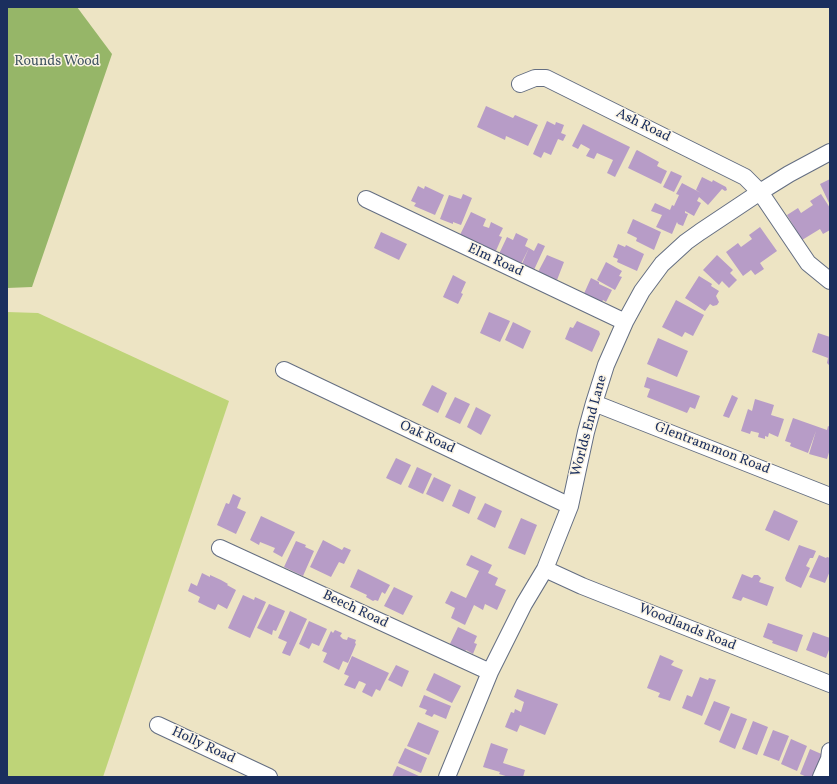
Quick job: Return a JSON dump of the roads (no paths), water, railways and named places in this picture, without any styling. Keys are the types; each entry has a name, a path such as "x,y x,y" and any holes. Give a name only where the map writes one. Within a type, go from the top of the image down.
{"street":[{"name":"Ash Road","path":"520,84 535,78 546,78 745,177 760,192 808,263 830,281"},
{"name":"Worlds End Lane","path":"447,777 490,672 524,604 545,570 570,506 594,403 606,365 625,322 642,291 662,264 691,238 788,174 830,152"},
{"name":"Elm Road","path":"366,200 625,322"},
{"name":"Oak Road","path":"284,370 570,506"},
{"name":"Glentrammon Road","path":"594,403 830,496"},
{"name":"Beech Road","path":"220,548 490,672"},
{"name":"Woodlands Road","path":"545,570 830,684"},
{"name":"Holly Road","path":"158,725 269,777"},
{"path":"821,777 829,759 830,751"}],"park label":[{"name":"Rounds Wood","path":"57,62"}]}
